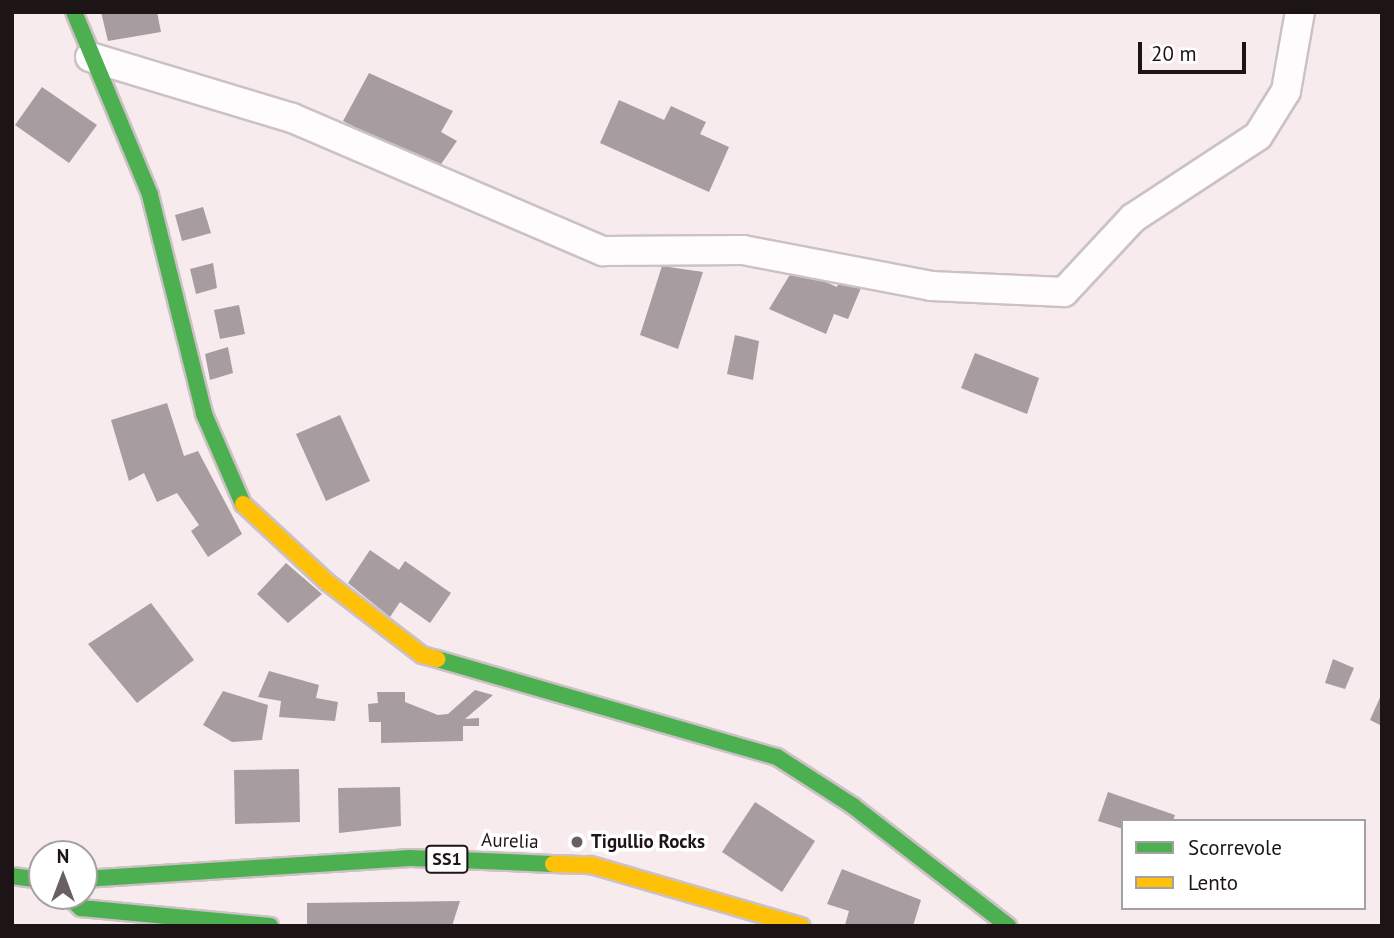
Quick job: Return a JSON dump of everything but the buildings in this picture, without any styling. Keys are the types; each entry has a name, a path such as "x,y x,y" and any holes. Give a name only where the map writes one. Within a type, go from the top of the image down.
{"street":[{"path":"74,12 90,57 150,195 204,414 240,500 327,582 422,655 777,757 853,806 1008,926"},
{"path":"90,57 292,118 603,251 743,250 931,286 1064,292 1133,218 1258,136 1286,91 1300,12"},
{"name":"Aurelia","path":"98,878 410,858 591,865 801,926"},
{"path":"98,910 270,926"}],"traffic: fast":[{"path":"74,12 150,195 204,414 243,504"},
{"path":"437,659 777,757 853,806 1008,926"},
{"path":"98,878 410,858 553,864"},
{"path":"12,876 28,878"},
{"path":"98,910 270,926"}],"traffic: slow":[{"path":"243,504 327,582 422,655 437,659"},
{"path":"553,864 591,865 801,926"}],"place":[{"name":"Tigullio Rocks","path":"577,842"}]}
